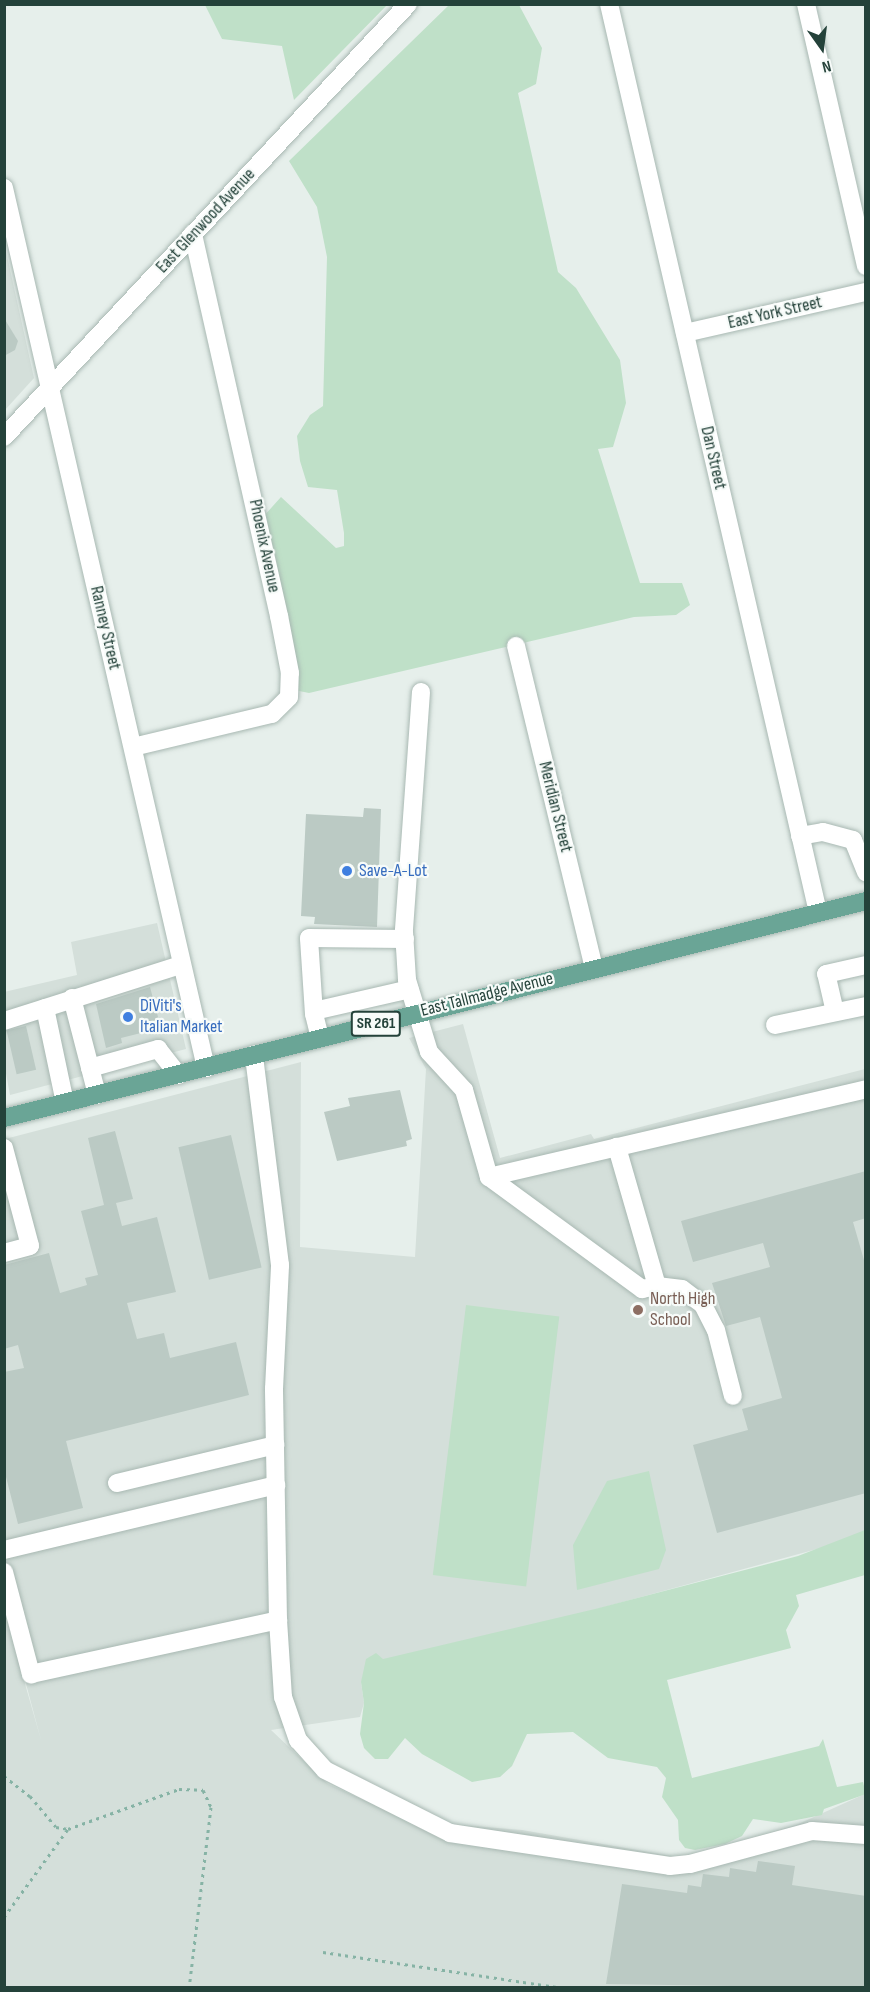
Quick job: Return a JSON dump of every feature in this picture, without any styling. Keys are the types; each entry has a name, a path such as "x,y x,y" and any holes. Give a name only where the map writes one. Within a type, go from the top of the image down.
{"main road":[{"name":"East Tallmadge Avenue","path":"4,1118 594,968 866,902"}],"street":[{"name":"East Glenwood Avenue","path":"4,437 408,4"},
{"name":"Dan Street","path":"609,4 818,912"},
{"path":"806,4 866,266"},
{"name":"Ranney Street","path":"4,188 53,386 181,965 206,1068"},
{"name":"Phoenix Avenue","path":"134,747 272,714 289,697 290,673 279,616 193,234"},
{"name":"East York Street","path":"685,333 866,292"},
{"name":"Meridian Street","path":"516,646 594,968"},
{"path":"421,692 405,939 410,989 434,1062 464,1090 489,1177 642,1289 657,1286 682,1289 703,1305 716,1330 733,1396"},
{"path":"800,836 823,832 853,840 866,873"},
{"path":"320,1038 314,1011 309,938 405,939"},
{"path":"4,1021 181,965"},
{"path":"834,1012 826,974 866,965"},
{"path":"314,1011 410,989"},
{"path":"72,998 97,1095"},
{"path":"775,1025 866,1006"},
{"path":"39,1011 65,1103"},
{"path":"90,1068 158,1049 178,1075"},
{"path":"254,1055 280,1265 275,1445 278,1620 283,1697 298,1740 325,1770 450,1833 670,1866 690,1864 813,1831 866,1834"},
{"path":"489,1177 866,1089"},
{"path":"617,1147 657,1286"},
{"path":"4,1148 30,1246 4,1253"},
{"path":"117,1483 275,1445"},
{"path":"4,1550 276,1485"},
{"path":"4,1572 31,1674 278,1620"}],"path":[{"path":"4,1776 30,1796 56,1827 68,1829 179,1789 196,1787 210,1798 206,1860 189,1988"},
{"path":"4,1917 68,1829"},
{"path":"323,1952 564,1988"}],"shaded area":[{"path":"4,242 34,378 5,410 4,410"},
{"path":"157,923 186,1049 10,1095 5,1068 4,992 77,975 71,942"},
{"path":"463,1024 500,1158 591,1134 594,1139 865,1069 865,1536 564,1618 361,1682 364,1703 360,1717 271,1730 328,1784 410,1821 522,1830 683,1858 796,1825 865,1794 865,1987 5,1987 4,1610 41,1740 5,1605 5,1139 301,1062 300,1247 415,1257 426,1069 409,1038"}],"green space":[{"path":"205,4 387,5 294,100 282,46 222,39"},
{"path":"449,5 519,5 542,48 536,84 518,93 558,272 576,288 620,360 626,403 613,447 598,449 640,583 682,583 690,605 676,615 634,617 309,693 294,690 263,517 281,497 336,548 344,546 344,533 337,490 308,487 300,461 297,436 310,415 323,406 327,257 317,207 289,161"},
{"path":"466,1305 559,1316 526,1586 433,1575"},
{"path":"649,1471 666,1550 659,1569 577,1590 573,1545 607,1481"},
{"path":"865,1530 865,1575 796,1595 799,1606 786,1630 791,1648 667,1680 692,1778 819,1746 823,1739 837,1787 863,1782 866,1794 824,1809 822,1815 781,1823 753,1819 742,1836 725,1844 695,1850 685,1848 679,1840 678,1820 662,1797 666,1778 657,1767 608,1758 573,1732 527,1734 512,1766 500,1777 472,1782 422,1754 405,1738 388,1759 375,1759 364,1748 360,1734 364,1703 361,1682 366,1659 376,1653 383,1659 595,1609 798,1556"}],"building":[{"path":"4,318 18,341 15,350 4,356"},
{"path":"364,808 381,809 377,927 314,924 315,917 301,916 306,814 363,817"},
{"name":"DiViti's Italian Market","path":"150,987 161,1028 121,1038 122,1043 106,1048 96,1004"},
{"path":"26,1026 36,1070 17,1074 7,1030"},
{"path":"400,1090 412,1139 406,1141 407,1146 337,1161 324,1112 350,1106 348,1098"},
{"path":"115,1131 133,1199 116,1203 122,1226 157,1217 176,1292 127,1303 137,1339 164,1333 170,1358 236,1342 249,1395 66,1441 83,1508 18,1524 4,1469 4,1372 24,1368 18,1345 4,1349 4,1265 49,1253 60,1293 87,1285 85,1278 98,1275 81,1211 104,1205 88,1138"},
{"path":"231,1135 262,1268 209,1280 178,1147"},
{"name":"North High School","path":"866,1171 866,1218 853,1222 866,1267 866,1493 717,1533 693,1445 748,1430 742,1409 782,1398 760,1317 726,1326 712,1283 770,1267 763,1243 693,1262 681,1221"},
{"path":"758,1861 795,1866 792,1885 866,1896 866,1988 606,1984 622,1884 687,1893 688,1885 701,1887 703,1874 729,1877 730,1868 756,1872"}],"place":[{"name":"Save-A-Lot","path":"347,871"},
{"name":"DiViti's Italian Market","path":"128,1017"},
{"name":"North High School","path":"638,1310"}]}
